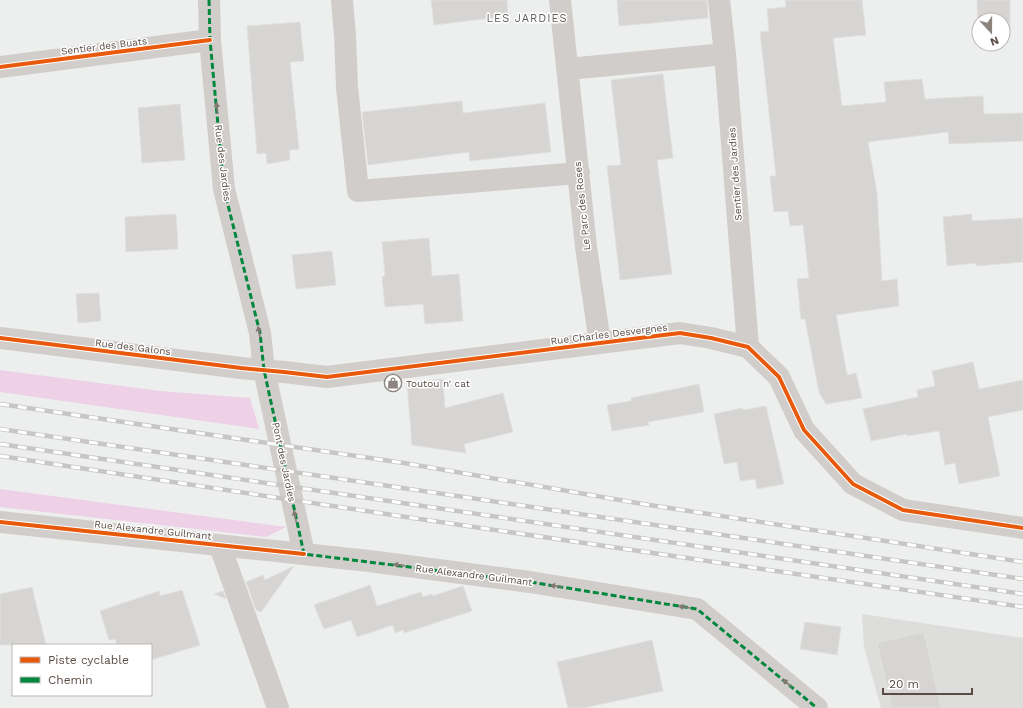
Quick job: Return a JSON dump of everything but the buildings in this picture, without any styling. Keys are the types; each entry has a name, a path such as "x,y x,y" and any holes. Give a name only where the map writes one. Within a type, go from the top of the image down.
{"street":[{"name":"Rue des Jardies","path":"209,0 210,40 224,189 260,333 264,370"},
{"path":"342,0 347,87 358,191 579,173"},
{"name":"Le Parc des Roses","path":"560,0 586,247 600,343"},
{"name":"Sentier des Jardies","path":"719,0 725,54 748,347"},
{"name":"Sentier des Buats","path":"0,67 210,40"},
{"path":"568,69 725,54"},
{"name":"Rue Charles Desvergnes","path":"264,370 328,377 680,333 711,338 748,347"},
{"name":"Rue des Galons","path":"0,338 264,370"},
{"path":"748,347 778,377 804,430 853,484 903,510 1023,528"},
{"name":"Pont des Jardies","path":"264,370 304,554"},
{"name":"Rue Alexandre Guilmant","path":"0,522 304,554 530,582 697,608 817,708"},
{"path":"220,546 278,708"}],"shaded area":[{"path":"0,370 160,391 250,398 259,429 0,392"},
{"path":"0,489 286,527 266,537 0,507"},
{"path":"862,614 1023,638 1023,708 881,708 864,647"}],"railway":[{"path":"0,404 404,463 643,504 1023,562"},
{"path":"0,429 1023,579"},
{"path":"0,444 1023,594"},
{"path":"0,456 1023,607"}],"marked path":[{"path":"209,0 210,40 224,189 260,333 264,370 304,554 530,582 697,609 817,708"}],"cycle path":[{"path":"0,67 210,40"},
{"path":"0,338 241,368 327,377 680,333 711,338 748,347 779,377 804,430 853,484 903,510 1023,528"},
{"path":"0,522 304,554"}],"place":[{"name":"Toutou n' cat","path":"393,383"}],"district":[{"name":"LES JARDIES","path":"527,18"}]}
